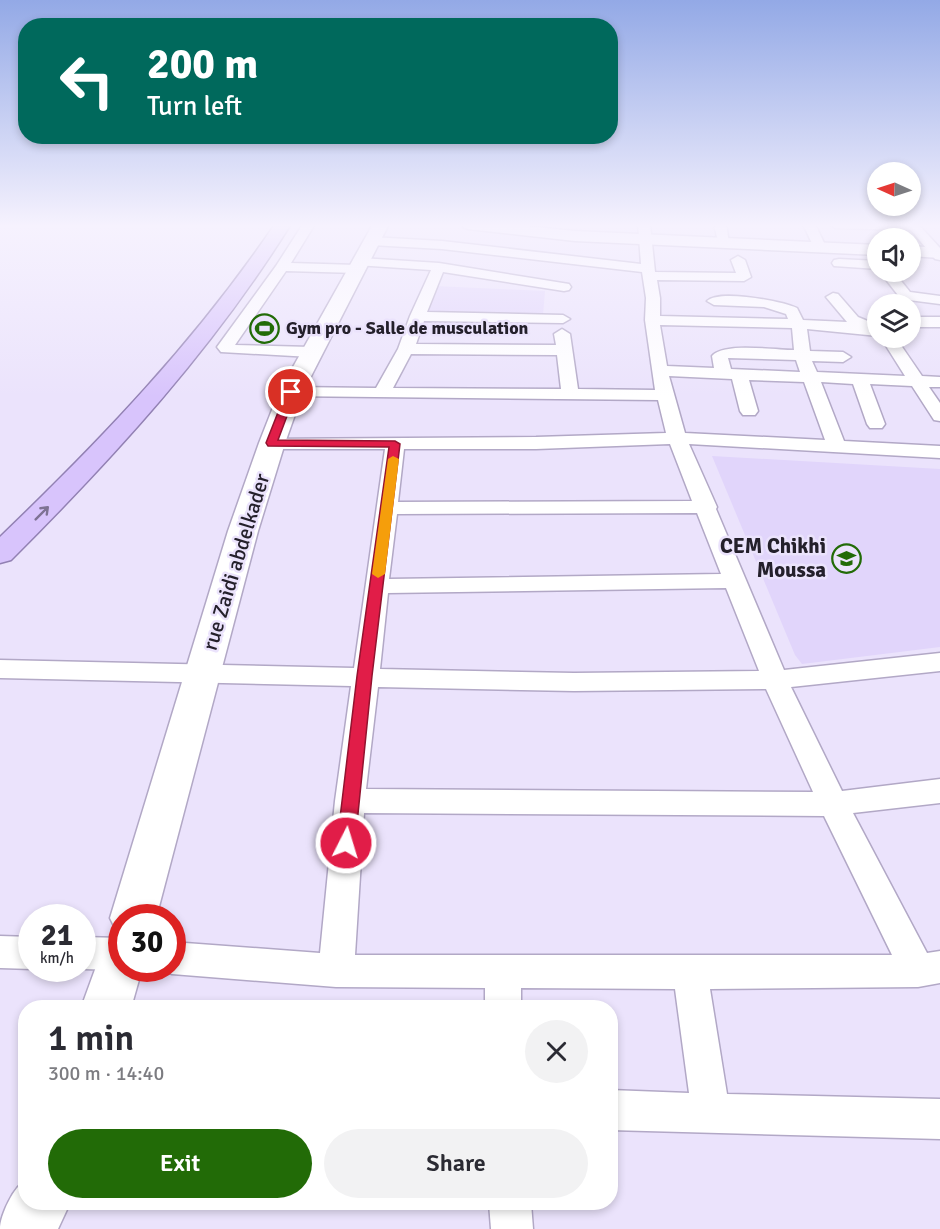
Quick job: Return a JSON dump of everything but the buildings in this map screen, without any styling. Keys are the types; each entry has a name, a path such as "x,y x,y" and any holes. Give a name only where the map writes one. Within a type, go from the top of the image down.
{"highway":[{"path":"0,527 77,455 203,314 227,281"},
{"path":"0,554 100,455 191,351 244,281"}],"main road":[{"name":"rue Zaidi abdelkader","path":"137,904 243,531 272,443 291,392 349,281"},
{"path":"108,1000 114,982"},
{"path":"26,1229 37,1210"},
{"path":"52,1210 52,1229"}],"street":[{"path":"272,281 225,347 227,349 311,352"},
{"path":"382,393 406,349 417,316 433,281"},
{"path":"490,281 563,302"},
{"path":"567,281 563,302 563,350 570,394"},
{"path":"186,959 336,971 690,973 929,969 833,804 775,680 677,438 659,371 652,325 653,298 650,281"},
{"path":"894,282 906,296 940,300"},
{"path":"833,297 867,323"},
{"path":"714,301 783,306 792,311 799,329 802,355 837,447"},
{"path":"417,316 563,302"},
{"path":"921,322 940,322"},
{"path":"652,325 799,329 852,334 867,330"},
{"path":"890,348 918,381 940,416"},
{"path":"406,349 563,350"},
{"path":"748,411 731,373 720,356 723,354 843,357"},
{"path":"659,371 810,375 940,382"},
{"path":"859,378 876,424"},
{"path":"291,392 666,395"},
{"path":"272,443 536,443 677,438 940,452"},
{"path":"336,971 350,801 395,444"},
{"path":"387,508 706,507"},
{"path":"377,586 736,581"},
{"path":"0,669 574,682 775,680 940,662"},
{"path":"350,801 833,804 940,790"},
{"path":"0,952 18,952"},
{"path":"503,973 503,1000"},
{"path":"690,973 711,1113"},
{"path":"618,1110 940,1119"},
{"path":"511,1210 512,1229"}],"shaded area":[{"path":"435,286 545,291 543,315 425,315"},
{"name":"CEM Chikhi Moussa","path":"712,456 940,469 940,647 802,664 795,655"}],"slow traffic":[{"path":"378,574 393,459"}],"place":[{"name":"Gym pro - Salle de musculation","path":"265,328"},
{"name":"CEM Chikhi Moussa","path":"847,558"}],"route":[{"path":"291,392 272,443 395,444 364,676 346,843"}]}
